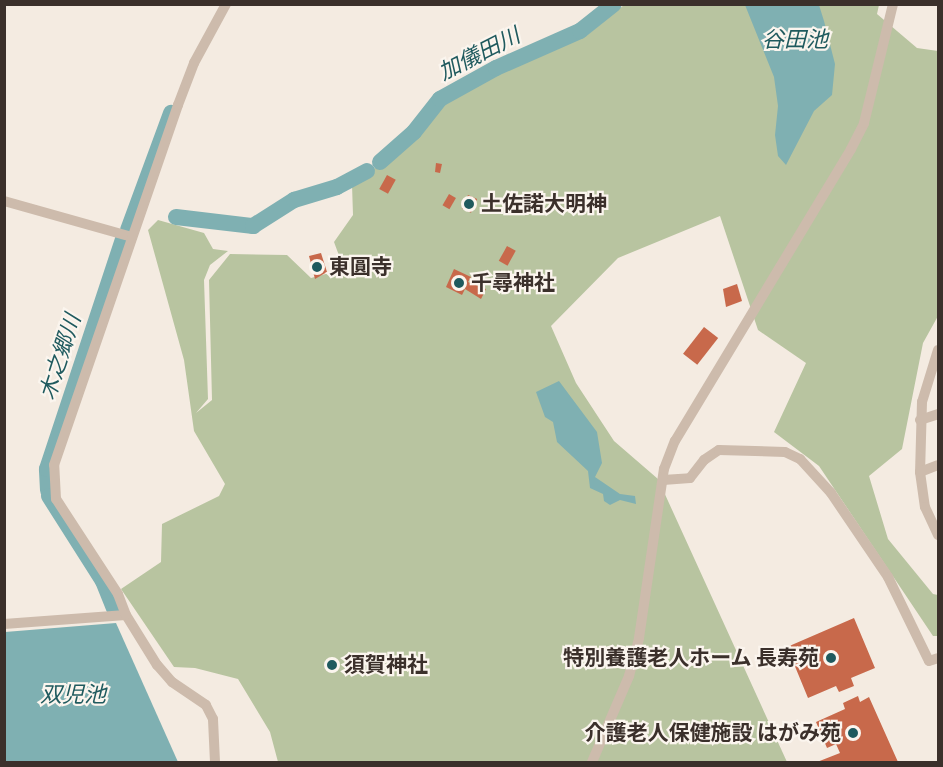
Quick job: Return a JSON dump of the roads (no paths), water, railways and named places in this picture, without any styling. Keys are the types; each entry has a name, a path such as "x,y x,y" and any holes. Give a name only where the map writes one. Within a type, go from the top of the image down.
{"street":[{"path":"215,762 213,719 206,705 172,682 157,665 126,615 118,594 56,499 54,465 194,63 226,4"},
{"path":"592,762 629,676 639,638 663,480 686,420 851,149 864,123 893,4"},
{"path":"4,201 132,237"},
{"path":"939,350 922,402 920,420 920,472 939,535"},
{"path":"920,420 939,414"},
{"path":"663,480 690,478 704,460 719,450 784,452 800,459 831,493 888,577 929,662 939,658"},
{"path":"920,472 939,465"},
{"path":"4,624 126,615"}],"water":[{"name":"谷田池","path":"745,5 819,5 824,21 835,64 832,95 814,111 786,165 778,156 775,135 778,106 774,77"},
{"path":"559,381 597,432 602,463 595,477 620,494 635,496 636,504 620,500 610,505 604,501 603,494 590,488 588,471 557,442 553,422 545,417 536,392"},
{"name":"双児池","path":"116,623 178,762 6,762 5,632"}],"waterway":[{"name":"加儀田川","path":"380,162 414,132 440,99 496,68 580,31 614,4"},
{"name":"木之郷川","path":"128,230 171,113"},
{"name":"加儀田川","path":"176,217 253,226 294,200 337,187 367,171"},
{"name":"木之郷川","path":"48,490 47,469 123,239"},
{"name":"木之郷川","path":"49,496 103,581 114,608"}],"place":[{"name":"土佐諾大明神","path":"469,204"},
{"name":"東圓寺","path":"317,267"},
{"name":"千尋神社","path":"459,283"},
{"name":"特別養護老人ホーム 長寿苑","path":"831,658"},
{"name":"須賀神社","path":"332,665"},
{"name":"介護老人保健施設 はがみ苑","path":"853,733"}]}
